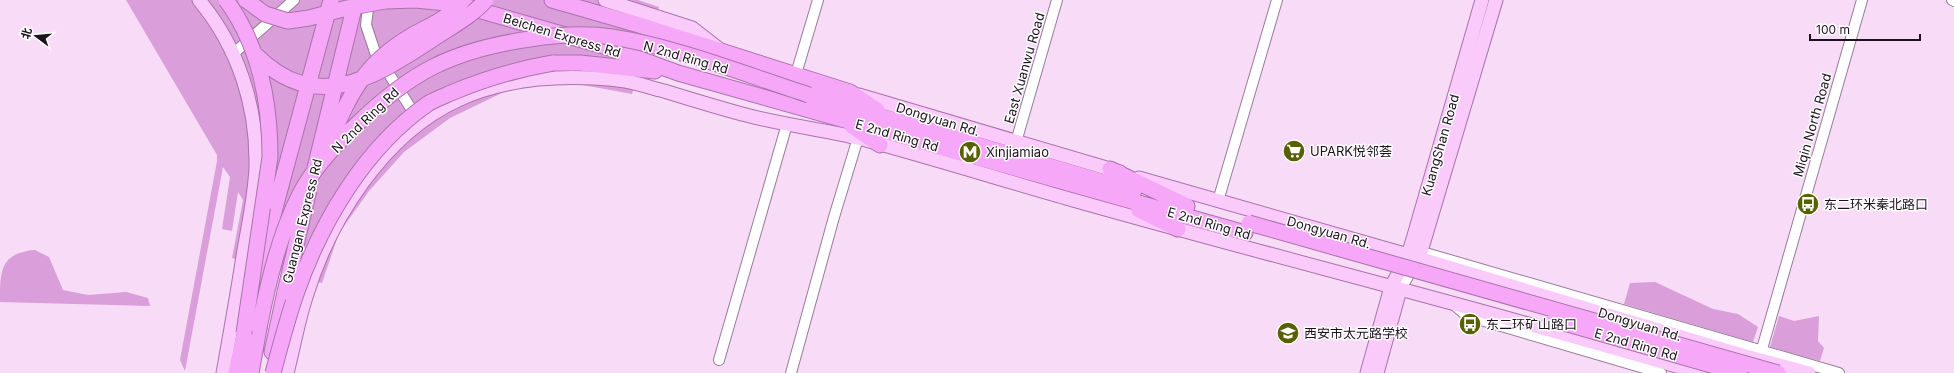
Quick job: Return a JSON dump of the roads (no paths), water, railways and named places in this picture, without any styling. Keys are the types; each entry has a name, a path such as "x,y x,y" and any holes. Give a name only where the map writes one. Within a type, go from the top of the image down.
{"highway":[{"path":"215,0 249,48 266,65 292,80 305,84 322,86 339,86 354,83 393,65 463,19 486,0"},
{"path":"226,0 236,13 255,54 263,77 270,128 270,157 244,332 236,373"},
{"name":"Beichen Express Rd","path":"246,0 265,14 288,21 309,18 347,8 385,1 454,1 610,48 678,73"},
{"path":"244,332 276,204 331,0"},
{"name":"Guangan Express Rd","path":"268,373 284,292 356,0"},
{"path":"552,0 638,25 850,92 892,120"},
{"path":"587,0 638,25"},
{"path":"310,186 345,104 359,81 371,66 386,54 411,37 444,19 454,1"},
{"name":"N 2nd Ring Rd","path":"251,373 264,301 285,230 301,192 330,152 370,111 401,85 439,63 467,52 494,44 554,35 611,36 667,49 809,95"},
{"name":"N 2nd Ring Rd","path":"273,373 296,294 326,224 362,168 390,135 430,103 468,86 520,69 553,63 580,63 678,73"},
{"name":"E 2nd Ring Rd","path":"678,73 1100,192 1247,228 1778,373"},
{"name":"E 2nd Ring Rd","path":"809,95 1187,206 1247,228 1739,373"},
{"path":"840,118 880,145"},
{"path":"1110,169 1187,206"},
{"path":"1100,192 1178,228"}],"main road":[{"path":"199,0 220,28 234,53 248,95 256,166 253,198 223,373"},
{"path":"605,0 692,28 722,51"},
{"name":"KuangShan Road","path":"1414,256 1482,0"},
{"name":"KuangShan Road","path":"1396,288 1414,256 1496,0"},
{"path":"287,373 306,295 321,255 338,220 362,183 392,149 420,123 457,101 504,84 544,77 586,77 631,82 745,115 858,138 1700,373"},
{"name":"Dongyuan Rd.","path":"850,92 1016,142 1760,355 1809,373"},
{"path":"1367,373 1396,288"},
{"path":"1377,373 1396,288"}],"street":[{"path":"234,53 294,0"},
{"path":"369,0 366,24 375,52 420,123"},
{"path":"796,74 818,0"},
{"name":"East Xuanwu Road","path":"1016,142 1057,0"},
{"path":"1218,200 1277,0"},
{"name":"Miqin North Road","path":"1756,373 1862,0"},
{"path":"719,360 786,124"},
{"path":"792,373 834,218 858,138"},
{"path":"1453,304 1467,316 1661,373"},
{"path":"1760,355 1839,373"}],"place":[{"name":"UPARK悦邻荟","path":"1294,151"},
{"name":"Xinjiamiao","path":"970,152"},
{"name":"东二环米秦北路口","path":"1808,204"},
{"name":"东二环矿山路口","path":"1470,324"},
{"name":"西安市太元路学校","path":"1288,333"}]}
